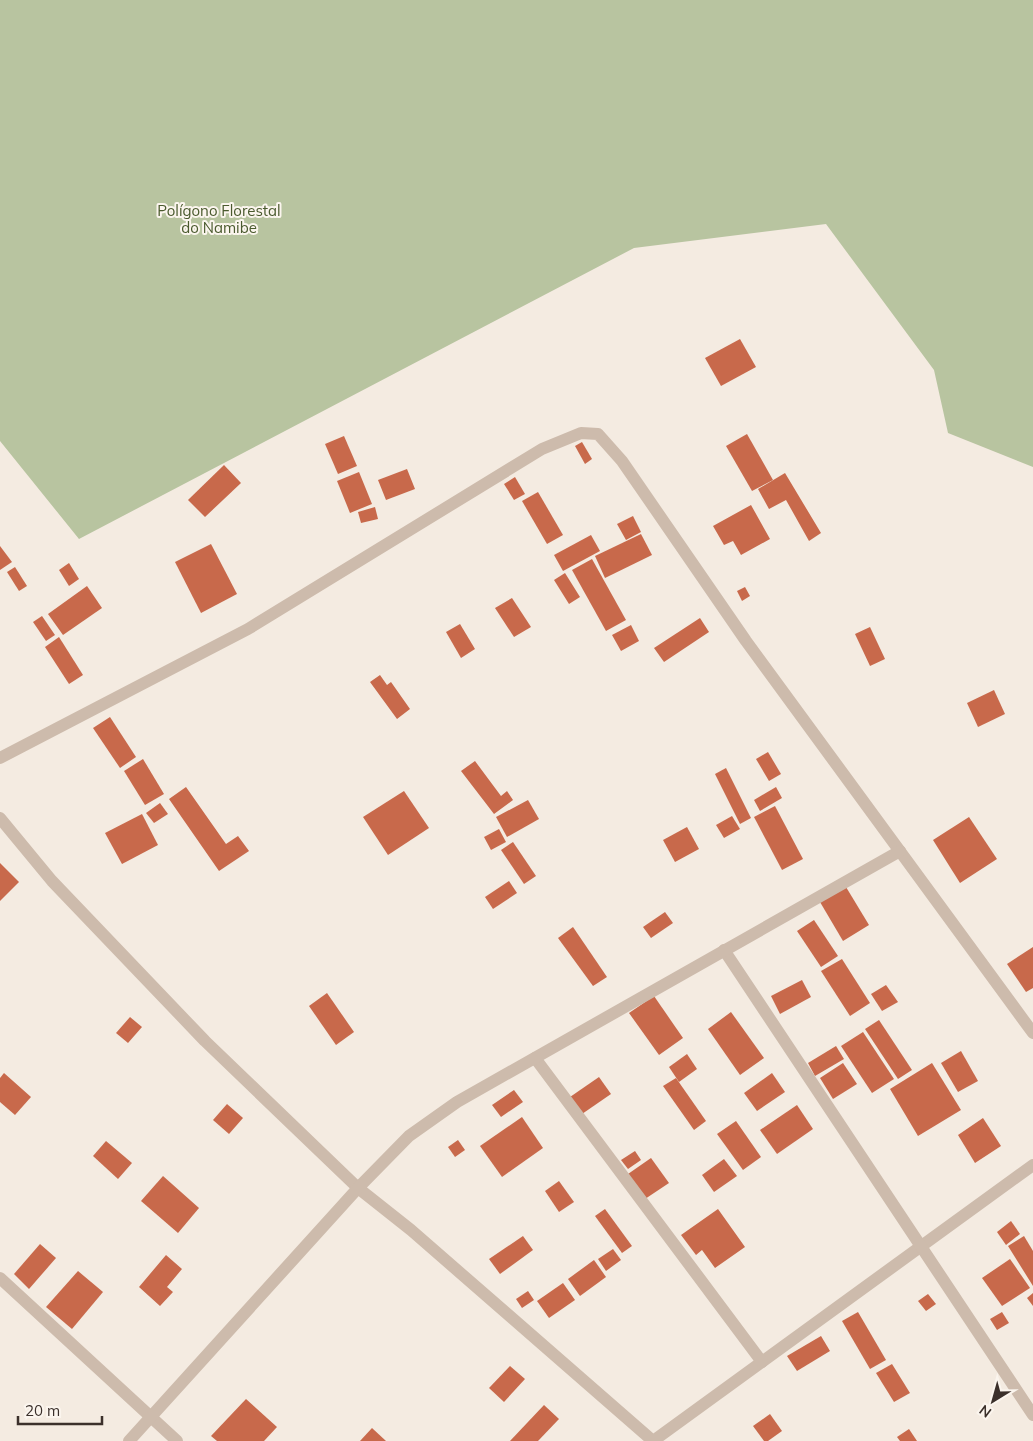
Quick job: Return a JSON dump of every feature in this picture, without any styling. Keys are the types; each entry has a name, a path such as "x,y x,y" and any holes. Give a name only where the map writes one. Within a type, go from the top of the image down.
{"street":[{"path":"0,758 248,629 542,449 581,433 598,434 622,460 746,640 1033,1033"},
{"path":"0,818 52,881 205,1041 358,1188 411,1230 653,1441 1033,1165"},
{"path":"128,1441 358,1188 409,1136 457,1102 900,851"},
{"path":"724,950 1033,1415"},
{"path":"535,1058 762,1362"},
{"path":"0,1278 177,1441"}],"green space":[{"name":"Polígono Florestal do Namibe","path":"0,0 1033,0 1033,467 948,433 934,370 826,224 634,248 79,539 0,441"}],"building":[{"path":"740,339 756,367 721,386 705,358"},
{"path":"747,434 773,480 752,491 726,446"},
{"path":"344,436 357,466 338,474 325,444"},
{"path":"582,442 592,459 585,464 575,446"},
{"path":"224,465 241,483 205,517 188,500"},
{"path":"407,469 415,489 386,500 378,480"},
{"path":"359,472 372,504 350,513 337,481"},
{"path":"785,473 821,533 809,541 786,500 769,509 758,489"},
{"path":"515,477 525,494 514,500 504,484"},
{"path":"538,492 563,535 547,544 522,501"},
{"path":"751,505 770,539 741,555 733,541 724,545 713,526"},
{"path":"375,507 378,519 361,523 358,512"},
{"path":"633,516 641,532 626,540 617,524"},
{"path":"641,534 652,555 605,578 595,556"},
{"path":"591,535 600,551 563,571 554,555"},
{"path":"211,544 237,594 201,613 175,562"},
{"path":"0,546 12,562 0,570"},
{"path":"592,559 626,620 606,631 572,570"},
{"path":"69,563 79,579 69,586 59,570"},
{"path":"15,567 27,586 19,591 7,572"},
{"path":"565,573 580,597 569,604 554,580"},
{"path":"87,586 102,608 63,635 48,614"},
{"path":"745,587 750,596 742,601 737,591"},
{"path":"512,598 531,627 514,637 495,608"},
{"path":"42,616 55,635 46,641 33,622"},
{"path":"700,618 709,632 664,662 654,648"},
{"path":"460,624 475,649 461,658 446,632"},
{"path":"631,625 639,641 621,651 612,635"},
{"path":"870,627 885,659 870,666 855,634"},
{"path":"59,637 83,675 69,684 45,647"},
{"path":"380,675 387,685 391,682 410,709 397,719 370,682"},
{"path":"994,690 1005,714 978,727 967,703"},
{"path":"110,717 136,757 120,768 93,728"},
{"path":"768,752 781,774 769,781 756,759"},
{"path":"143,759 164,794 145,805 124,771"},
{"path":"475,761 501,796 507,791 513,800 494,814 461,771"},
{"path":"726,768 751,818 740,824 715,774"},
{"path":"186,787 226,844 238,836 249,851 219,871 169,799"},
{"path":"776,787 782,798 760,811 754,800"},
{"path":"404,791 429,828 388,855 363,817"},
{"path":"528,800 539,819 507,837 496,817"},
{"path":"160,803 168,814 154,823 146,813"},
{"path":"775,806 803,859 782,870 754,817"},
{"path":"142,814 158,845 122,864 105,833"},
{"path":"732,816 740,829 724,838 716,825"},
{"path":"969,817 997,859 960,883 933,840"},
{"path":"687,827 699,849 675,862 663,840"},
{"path":"499,829 506,842 491,850 484,837"},
{"path":"513,842 536,876 524,884 501,850"},
{"path":"0,863 19,882 0,901"},
{"path":"509,881 517,893 493,909 485,897"},
{"path":"846,887 869,925 843,941 820,902"},
{"path":"665,912 673,923 651,938 643,927"},
{"path":"814,920 838,956 821,967 797,931"},
{"path":"573,927 607,977 593,986 558,938"},
{"path":"1033,947 1033,988 1026,992 1007,964"},
{"path":"842,959 870,1003 850,1016 821,971"},
{"path":"802,980 811,997 780,1014 771,996"},
{"path":"886,985 898,1002 882,1011 871,994"},
{"path":"327,993 354,1032 336,1045 309,1006"},
{"path":"654,996 683,1038 659,1055 629,1013"},
{"path":"731,1012 764,1058 740,1075 708,1029"},
{"path":"130,1017 142,1027 128,1043 116,1033"},
{"path":"879,1020 912,1070 898,1079 865,1029"},
{"path":"863,1032 894,1079 872,1093 841,1046"},
{"path":"836,1046 844,1059 815,1076 808,1063"},
{"path":"961,1051 978,1081 958,1092 941,1063"},
{"path":"687,1054 697,1069 679,1082 669,1067"},
{"path":"843,1063 857,1084 833,1099 820,1078"},
{"path":"932,1063 961,1110 918,1136 890,1089"},
{"path":"4,1073 31,1097 15,1115 0,1102 0,1078"},
{"path":"772,1073 785,1092 757,1111 744,1093"},
{"path":"599,1077 611,1094 582,1114 570,1097"},
{"path":"676,1078 706,1121 694,1130 663,1086"},
{"path":"514,1090 523,1102 501,1117 492,1105"},
{"path":"227,1104 243,1118 229,1134 213,1120"},
{"path":"797,1105 813,1129 777,1154 760,1130"},
{"path":"522,1117 543,1148 502,1177 480,1146"},
{"path":"983,1118 1001,1146 975,1163 958,1135"},
{"path":"736,1121 761,1157 743,1170 717,1134"},
{"path":"458,1140 465,1150 455,1157 448,1147"},
{"path":"106,1141 132,1163 118,1179 93,1156"},
{"path":"635,1151 641,1160 628,1169 621,1160"},
{"path":"651,1158 669,1183 645,1199 628,1174"},
{"path":"724,1159 737,1176 714,1192 702,1175"},
{"path":"163,1176 199,1208 178,1233 141,1201"},
{"path":"559,1181 574,1202 559,1212 545,1191"},
{"path":"605,1209 632,1246 622,1253 595,1216"},
{"path":"718,1209 745,1247 715,1268 702,1250 696,1255 681,1235"},
{"path":"1011,1221 1020,1234 1006,1245 997,1232"},
{"path":"523,1236 533,1250 500,1274 489,1259"},
{"path":"1024,1236 1033,1251 1033,1286 1008,1246"},
{"path":"40,1244 56,1258 29,1289 14,1274"},
{"path":"613,1249 621,1260 606,1271 598,1259"},
{"path":"166,1255 182,1269 167,1287 173,1292 160,1306 139,1287"},
{"path":"1010,1259 1030,1288 1002,1306 982,1278"},
{"path":"594,1260 606,1277 580,1296 568,1279"},
{"path":"78,1271 103,1292 72,1329 46,1307"},
{"path":"563,1283 575,1300 549,1318 537,1301"},
{"path":"528,1291 534,1300 522,1308 516,1299"},
{"path":"1033,1293 1033,1306 1027,1298"},
{"path":"928,1294 936,1304 926,1311 918,1301"},
{"path":"858,1312 886,1360 870,1369 842,1321"},
{"path":"1002,1312 1009,1323 997,1330 990,1319"},
{"path":"821,1336 830,1351 797,1371 787,1356"},
{"path":"892,1364 910,1393 894,1402 876,1373"},
{"path":"510,1366 525,1379 504,1402 489,1388"},
{"path":"246,1399 277,1427 264,1441 217,1441 211,1436"},
{"path":"544,1405 559,1419 538,1441 510,1441"},
{"path":"770,1414 782,1431 768,1441 764,1441 753,1426"},
{"path":"372,1428 386,1441 360,1441"},
{"path":"909,1429 917,1441 900,1441 897,1437"}]}
